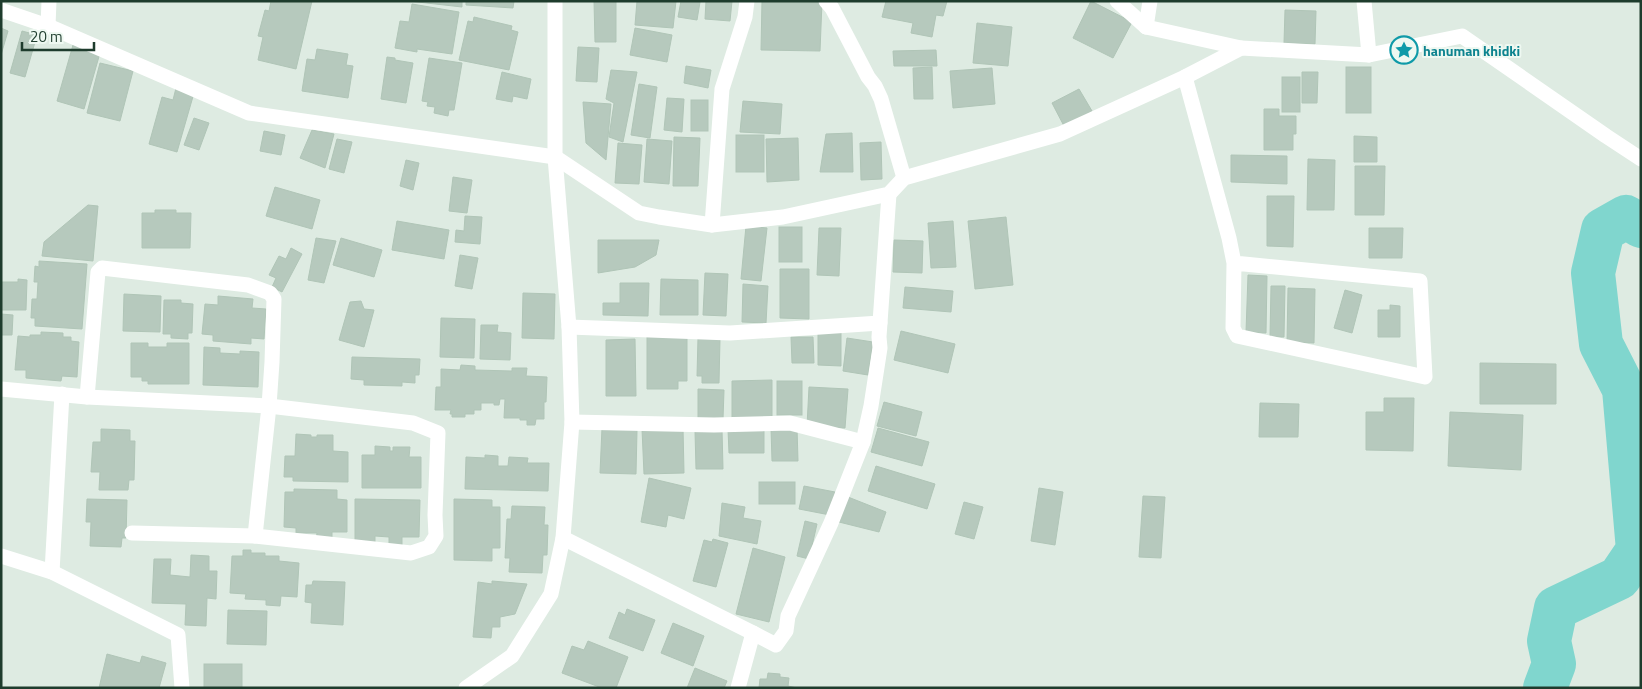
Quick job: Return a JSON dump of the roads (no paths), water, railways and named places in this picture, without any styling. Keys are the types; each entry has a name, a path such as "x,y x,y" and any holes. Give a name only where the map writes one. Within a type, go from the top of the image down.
{"street":[{"path":"48,26 49,1"},
{"path":"466,688 512,656 551,594 563,538 572,422 569,327 555,158 555,1"},
{"path":"712,225 722,89 745,17 747,1"},
{"path":"826,1 832,8 868,77 875,86 904,178"},
{"path":"1118,1 1146,27 1241,48 1369,55 1462,36 1641,159"},
{"path":"1146,27 1150,1"},
{"path":"1364,1 1369,55"},
{"path":"1,10 48,26 249,113 555,158 639,213 712,225 783,217 889,194 904,178 1060,134 1241,48"},
{"path":"1185,76 1234,262 1233,328 1237,336 1426,377 1420,282 1234,262"},
{"path":"563,538 776,645 786,631 788,616 831,523 863,442 880,348 889,194"},
{"path":"86,397 98,272 100,269 104,267 248,285 270,293 274,299 274,317 268,406 255,536"},
{"path":"569,327 730,333 880,323"},
{"path":"1,389 86,397 268,406 413,423 438,433 436,536 429,547 411,552 255,536 132,533"},
{"path":"52,572 62,394"},
{"path":"572,422 714,425 790,423 863,442"},
{"path":"1,556 52,572 178,635 182,688"},
{"path":"738,688 753,634"}],"waterway":[{"path":"1545,688 1554,664 1549,641 1556,608 1619,578 1638,550 1624,389 1601,344 1593,273 1603,230 1626,217 1641,226"}],"place":[{"name":"hanuman khidki","path":"1404,50"}]}
